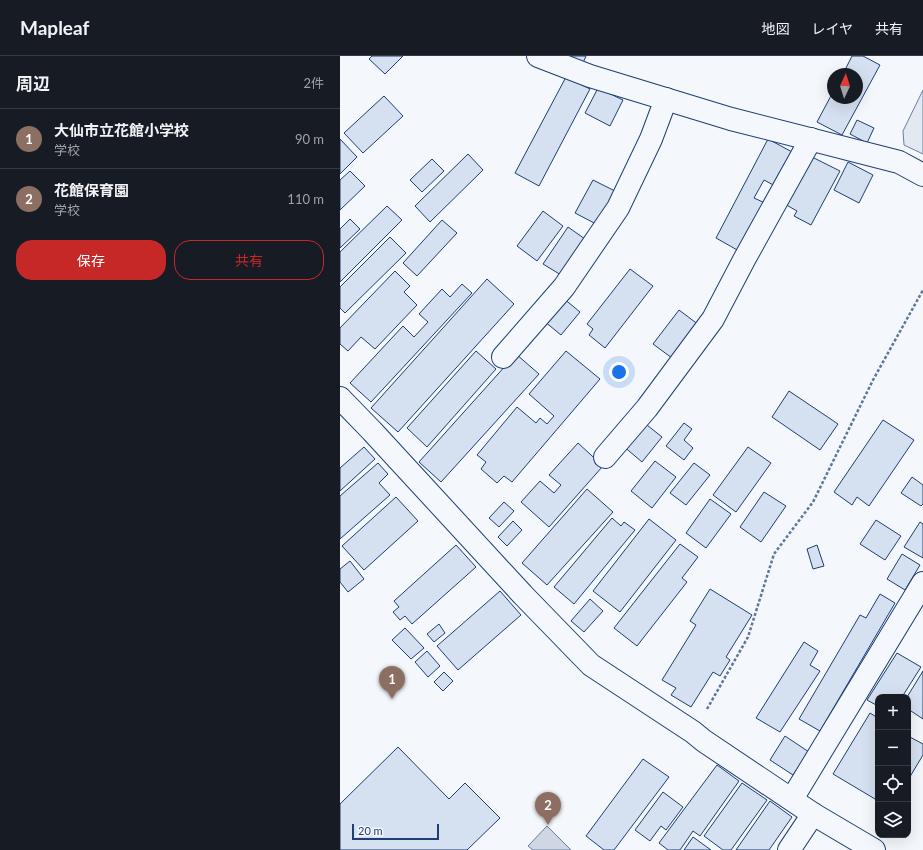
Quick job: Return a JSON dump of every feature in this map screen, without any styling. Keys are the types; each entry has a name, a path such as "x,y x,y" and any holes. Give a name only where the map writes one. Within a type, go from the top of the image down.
{"street":[{"path":"538,56 590,76 666,99 899,162 923,175"},
{"path":"503,357 564,287 618,208 651,139 666,99"},
{"path":"606,457 647,408 713,318 811,139"},
{"path":"340,398 591,665 693,732 704,741 813,814 874,850"},
{"path":"792,799 923,583"},
{"path":"789,850 813,814"}],"path":[{"path":"693,732 748,637 774,554 813,502 873,380 923,290"}],"shaded area":[{"path":"923,90 923,154 904,145 903,131"},
{"path":"547,826 571,850 533,850 528,846"}],"building":[{"path":"372,56 403,56 385,74 369,59"},
{"path":"567,56 586,56 582,65"},
{"path":"852,56 863,56 880,65 863,96 863,68 846,68"},
{"path":"566,77 590,89 539,186 515,173"},
{"path":"598,88 623,100 610,126 585,113"},
{"path":"384,96 403,116 363,153 344,133"},
{"path":"827,103 859,104 842,135 817,122"},
{"path":"857,120 874,128 867,143 850,134"},
{"path":"340,139 357,157 340,174"},
{"path":"768,139 794,153 777,187 764,180 754,198 765,203 739,251 716,238"},
{"path":"468,154 483,170 430,222 415,206"},
{"path":"808,155 840,171 811,225 794,216 797,211 783,203"},
{"path":"432,159 444,171 422,192 410,180"},
{"path":"848,162 873,175 859,203 834,190"},
{"path":"350,171 365,186 340,210 340,180"},
{"path":"593,180 617,192 598,225 575,213"},
{"path":"387,206 402,220 340,282 340,252"},
{"path":"543,211 563,226 537,261 517,246"},
{"path":"350,219 360,229 340,248 340,229"},
{"path":"442,220 457,233 417,276 403,263"},
{"path":"568,227 585,239 561,275 543,264"},
{"path":"390,237 406,253 345,313 340,308 340,287"},
{"path":"630,269 653,286 605,348 589,335 593,329 587,324"},
{"path":"395,271 410,286 404,292 417,305 375,349 361,337 348,351 340,344 340,328"},
{"path":"487,279 514,304 398,432 371,408"},
{"path":"462,284 472,293 371,402 350,383 403,326 414,337 428,322 419,314 442,289 450,297"},
{"path":"563,298 580,312 561,335 544,321"},
{"path":"679,310 699,325 672,358 653,344"},
{"path":"476,351 496,369 427,447 407,428"},
{"path":"566,351 600,379 512,482 504,476 497,483 481,469 486,462 477,455 517,407 536,423 540,418 547,424 554,416 529,394"},
{"path":"516,354 539,374 441,482 419,462"},
{"path":"789,391 838,424 820,450 772,417"},
{"path":"883,420 914,440 869,506 857,497 852,505 834,492"},
{"path":"642,421 662,437 642,462 622,445"},
{"path":"684,423 692,429 684,440 693,448 684,460 666,446"},
{"path":"578,443 603,466 549,527 521,502 540,481 554,493 561,485 549,475"},
{"path":"364,447 375,459 340,491 340,468"},
{"path":"748,447 771,463 736,512 713,495"},
{"path":"655,461 676,477 652,508 631,491"},
{"path":"378,463 388,474 379,483 390,495 340,539 340,496"},
{"path":"694,463 710,475 686,505 670,493"},
{"path":"912,477 923,485 923,504 921,506 901,493"},
{"path":"587,489 613,512 547,585 522,563"},
{"path":"764,492 786,506 761,542 740,527"},
{"path":"396,497 418,521 364,570 342,546"},
{"path":"710,499 731,514 706,548 686,533"},
{"path":"504,502 514,511 499,527 489,518"},
{"path":"612,518 621,526 624,522 635,530 574,604 554,587"},
{"path":"649,519 676,540 620,612 593,591"},
{"path":"876,520 901,536 885,560 860,544"},
{"path":"513,521 522,530 507,546 498,537"},
{"path":"920,522 923,524 923,558 904,547"},
{"path":"680,544 698,557 682,578 687,582 637,646 614,628"},
{"path":"456,545 476,567 412,624 405,616 400,620 393,612 399,607 394,601"},
{"path":"817,545 824,566 813,569 807,549"},
{"path":"902,554 920,565 905,590 887,579"},
{"path":"350,561 364,579 348,592 340,582 340,569"},
{"path":"710,589 752,615 726,657 730,660 720,676 713,672 691,707 671,695 676,688 662,680 696,625 690,621"},
{"path":"500,591 521,615 458,670 437,646"},
{"path":"880,594 895,603 820,731 799,719 860,615 866,618"},
{"path":"590,599 603,611 584,632 571,621"},
{"path":"439,624 445,633 434,642 427,634"},
{"path":"405,628 424,648 411,659 392,640"},
{"path":"804,642 818,651 810,665 820,671 780,732 756,718"},
{"path":"427,651 440,666 428,677 415,662"},
{"path":"897,653 921,667 904,694 875,694 875,704 867,700"},
{"path":"923,671 923,719 911,711 911,694 909,694"},
{"path":"444,672 453,681 443,691 434,682"},
{"path":"870,713 875,716 875,799 833,774"},
{"path":"785,736 809,752 793,775 770,760"},
{"path":"911,738 923,744 923,755 911,775"},
{"path":"398,747 449,799 465,783 500,818 467,850 340,850 340,804"},
{"path":"643,759 669,777 614,850 604,850 586,836"},
{"path":"717,765 739,781 700,836 693,831 680,850 668,850 659,843"},
{"path":"742,783 767,800 731,850 723,850 704,836"},
{"path":"663,792 683,807 666,830 661,826 650,841 635,830"},
{"path":"770,801 792,817 769,850 736,850"},
{"path":"693,837 711,850 684,850"}],"place":[{"name":"大仙市立花館小学校","path":"392,699"},
{"name":"花館保育園","path":"548,825"}]}
